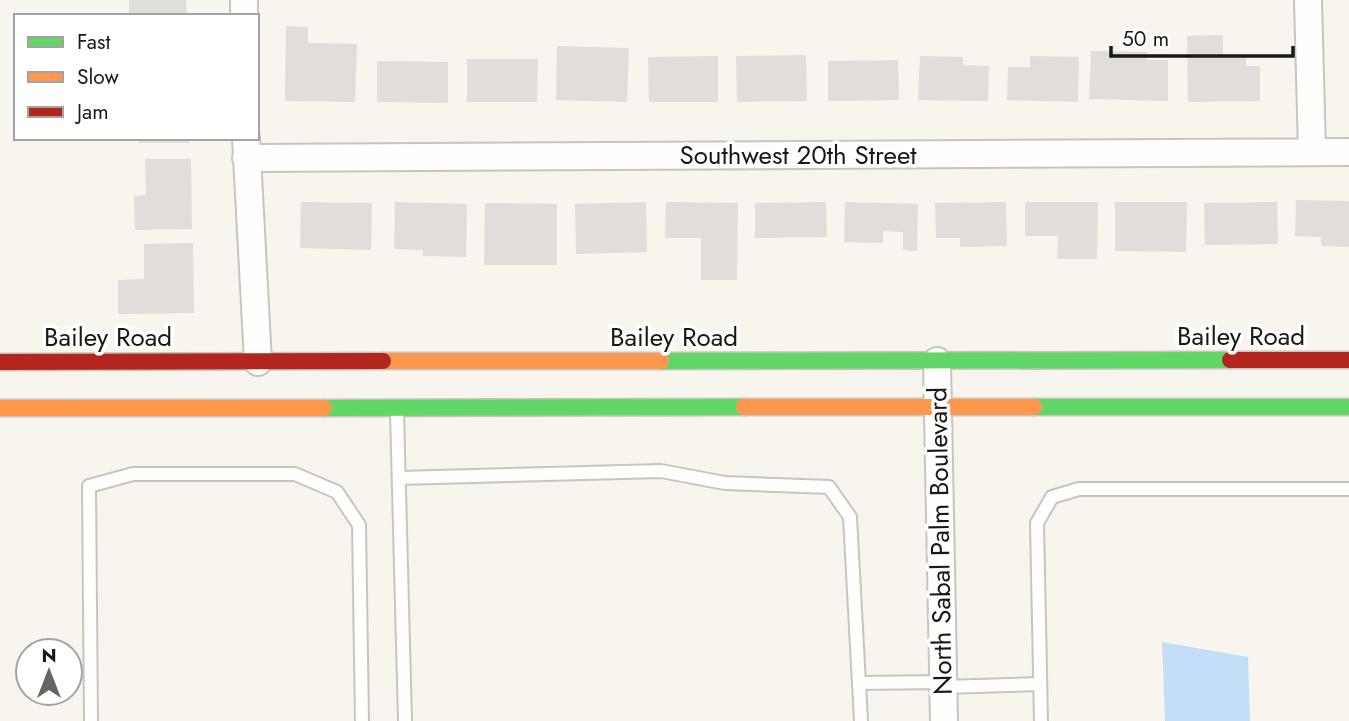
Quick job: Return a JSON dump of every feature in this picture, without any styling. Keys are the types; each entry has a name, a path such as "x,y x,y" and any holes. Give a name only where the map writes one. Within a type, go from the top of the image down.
{"street":[{"path":"1308,0 1312,152"},
{"path":"246,148 258,362"},
{"name":"Southwest 20th Street","path":"246,148 1349,152"},
{"name":"Bailey Road","path":"0,362 1349,360"},
{"name":"North Sabal Palm Boulevard","path":"937,361 944,721"},
{"path":"0,408 1349,407"}],"lane":[{"path":"397,408 405,721"},
{"path":"399,478 661,471 725,483 829,487 850,517 861,721"},
{"path":"91,721 89,486 133,474 295,474 337,492 359,525 362,721"},
{"path":"1041,721 1037,523 1052,497 1079,489 1349,489"},
{"path":"859,683 1040,684"}],"water":[{"path":"1162,642 1248,657 1250,721 1165,721"}],"building":[{"path":"129,0 186,0 187,14 129,14"},
{"path":"286,26 308,27 308,43 357,44 355,102 285,101"},
{"path":"1223,35 1223,56 1246,55 1246,66 1260,66 1260,101 1188,102 1187,36"},
{"path":"557,46 629,48 627,102 556,100"},
{"path":"1091,51 1147,52 1147,60 1168,60 1168,101 1089,99"},
{"path":"806,55 807,101 737,102 736,56"},
{"path":"718,56 718,102 649,102 648,57"},
{"path":"920,56 963,57 963,65 989,66 988,101 918,100"},
{"path":"1030,56 1079,57 1078,102 1007,100 1008,67 1030,67"},
{"path":"467,59 538,59 537,102 467,102"},
{"path":"898,60 899,100 828,101 828,61"},
{"path":"377,61 448,62 448,103 377,102"},
{"path":"139,140 189,140 189,143 139,143"},
{"path":"145,159 191,159 192,229 135,230 134,196 146,195"},
{"path":"1296,200 1349,201 1349,247 1321,246 1321,237 1295,236"},
{"path":"301,202 372,203 371,250 300,248"},
{"path":"395,202 467,204 466,257 423,256 423,250 394,249"},
{"path":"646,202 647,252 576,254 575,204"},
{"path":"666,202 738,203 737,280 701,280 701,238 665,238"},
{"path":"826,202 827,237 755,238 755,203"},
{"path":"845,202 918,204 917,251 903,250 903,232 883,231 883,243 844,242"},
{"path":"1006,202 1007,246 960,247 960,238 936,238 935,203"},
{"path":"1025,202 1098,202 1097,259 1057,259 1058,236 1025,236"},
{"path":"1115,202 1187,202 1186,252 1115,251"},
{"path":"1277,202 1278,244 1205,245 1204,203"},
{"path":"485,203 557,204 557,265 484,265"},
{"path":"193,243 194,313 118,314 118,280 144,279 144,244"}],"traffic: fast":[{"path":"661,361 1230,360"},
{"path":"324,408 744,407"},
{"path":"1034,407 1349,407"}],"traffic: slow":[{"path":"383,361 661,361"},
{"path":"744,407 1034,407"},
{"path":"0,408 324,408"}],"traffic: jam":[{"path":"1230,360 1349,360"},
{"path":"0,362 383,361"}]}
